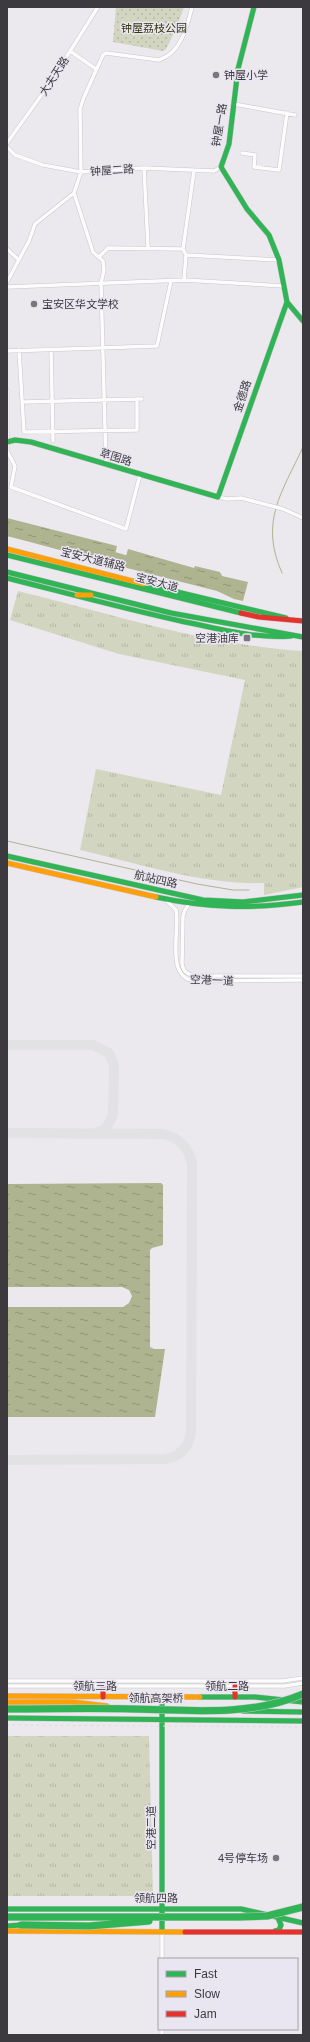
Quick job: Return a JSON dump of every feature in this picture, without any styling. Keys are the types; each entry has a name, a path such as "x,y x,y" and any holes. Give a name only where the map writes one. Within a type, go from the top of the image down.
{"main road":[{"name":"钟屋一路","path":"221,167 229,144 238,70 254,7"},
{"path":"221,167 228,176 247,210 269,235 279,260 287,302 303,322"},
{"name":"金德路","path":"218,497 287,302"},
{"name":"草围路","path":"8,442 15,440 31,442 218,497"},
{"name":"宝安大道辅路","path":"7,549 208,600 267,612 291,620"},
{"name":"宝安大道","path":"7,554 200,604 259,617 303,621"},
{"path":"7,572 205,620 303,637"},
{"path":"7,578 168,618 239,633 273,638 292,636"},
{"path":"77,595 99,595"},
{"name":"航站四路","path":"7,856 198,899 243,902 303,896"},
{"name":"航站四路","path":"7,863 164,899 211,907 249,908 303,902"},
{"path":"103,1686 103,1697"},
{"path":"235,1686 235,1697"},
{"name":"领航高架桥","path":"7,1709 214,1709 271,1705 287,1702 303,1694"},
{"name":"领航三路","path":"7,1696 235,1697 274,1698 303,1702"},
{"name":"空港二道","path":"162,1697 162,1932"},
{"path":"7,1702 83,1703 127,1709"},
{"path":"214,1709 303,1712"},
{"path":"7,1718 303,1722"},
{"path":"7,1917 267,1916 303,1907"},
{"name":"领航四路","path":"7,1909 241,1909 303,1923"},
{"path":"7,1926 94,1925 187,1917"},
{"path":"274,1932 279,1930 281,1925 278,1917"},
{"path":"7,1931 303,1932"}],"street":[{"name":"大夫天路","path":"7,143 98,7"},
{"path":"7,282 19,260 35,224 74,193 81,172 80,108 102,55 106,53 160,60 164,59 178,46 187,26 192,7"},
{"path":"70,51 96,68"},
{"path":"234,104 296,115"},
{"path":"242,153 255,154 254,167 279,170 287,113"},
{"name":"钟屋二路","path":"7,147 15,154 43,165 81,172 144,168 214,171 221,167"},
{"path":"144,168 148,247"},
{"path":"184,280 186,255 182,249 194,171"},
{"path":"74,193 93,252 103,261 101,283 106,465"},
{"path":"99,257 108,248 148,247 182,249"},
{"path":"7,249 19,260"},
{"path":"186,255 279,260"},
{"path":"7,287 184,280 284,286"},
{"path":"7,351 157,346 172,281"},
{"path":"51,349 53,441"},
{"path":"19,350 24,432 137,430 139,399 23,402"},
{"path":"7,390 7,451 15,466 11,487 126,529 140,475"},
{"path":"218,497 227,499 241,498 283,509 303,518"},
{"name":"空港一道","path":"164,899 173,905 176,910 177,964 180,974 185,979 195,981 303,980"},
{"name":"空港一道","path":"189,904 183,916 182,963 183,968 188,974 198,976 303,976"},
{"name":"领航二路","path":"7,1681 282,1681 303,1678"},
{"name":"领航二路","path":"7,1686 285,1686 303,1683"},
{"name":"空港二道","path":"162,1932 162,1958"}],"green space":[{"name":"钟屋荔枝公园","path":"116,7 184,7 176,29 166,49 163,51 113,42"},
{"path":"130,12 142,27 133,34 121,19"},
{"path":"18,591 124,619 195,635 267,648 303,651 303,887 264,895 264,883 218,881 195,877 80,850 96,769 221,795 245,680 119,654 10,620"},
{"path":"7,1736 149,1736 153,1896 7,1896"}],"water":[{"path":"7,518 117,546 113,564 7,536"},
{"path":"128,549 194,568 195,566 220,572 222,576 248,582 243,601 234,599 217,591 123,567"},
{"path":"161,1183 163,1185 163,1245 150,1250 150,1347 154,1349 165,1349 155,1417 7,1417 7,1307 123,1307 129,1303 132,1296 129,1290 122,1287 7,1287 7,1184"}],"waterway":[{"path":"282,573 275,555 273,522 281,493 303,447"},
{"path":"106,553 134,561"},
{"path":"7,841 197,884 233,890 249,890"}],"taxiway":[{"path":"7,1045 93,1045 109,1053 114,1065 113,1115 106,1129 96,1133"},
{"path":"7,1133 164,1134 174,1138 182,1144 191,1158 192,1164 191,1432 186,1446 180,1453 166,1459 7,1460"}],"railway":[{"path":"7,1725 303,1727"}],"traffic: fast":[{"path":"254,7 238,69 229,144 221,167 247,209 269,235 279,260 287,302 303,321"},
{"path":"7,442 15,440 31,442 218,497 287,302"},
{"path":"7,555 241,613"},
{"path":"7,572 171,613 303,637"},
{"path":"7,578 185,622 251,635 278,637 291,636"},
{"path":"144,584 286,618"},
{"path":"7,856 203,900 243,902 303,895"},
{"path":"156,897 175,901 229,906 265,906 303,902"},
{"path":"7,1709 197,1711 240,1709 262,1706 303,1694"},
{"path":"162,1697 162,1932"},
{"path":"200,1697 255,1697 303,1702"},
{"path":"243,1711 303,1712"},
{"path":"7,1718 303,1721"},
{"path":"7,1917 238,1917 267,1916 303,1907"},
{"path":"7,1909 241,1909 303,1923"},
{"path":"275,1931 279,1930 281,1925 278,1918"},
{"path":"21,1925 89,1926 149,1921"},
{"path":"7,1926 21,1925"}],"traffic: slow":[{"path":"7,549 144,584"},
{"path":"77,595 91,595"},
{"path":"7,863 156,897"},
{"path":"7,1696 200,1697"},
{"path":"7,1702 72,1702 107,1706"},
{"path":"7,1931 185,1932"}],"traffic: jam":[{"path":"241,613 259,617 303,621"},
{"path":"103,1686 103,1697"},
{"path":"235,1686 235,1697"},
{"path":"185,1932 303,1932"}],"place":[{"name":"钟屋小学","path":"216,75"},
{"name":"宝安区华文学校","path":"34,304"},
{"name":"空港油库","path":"247,638"},
{"name":"4号停车场","path":"276,1858"}]}
